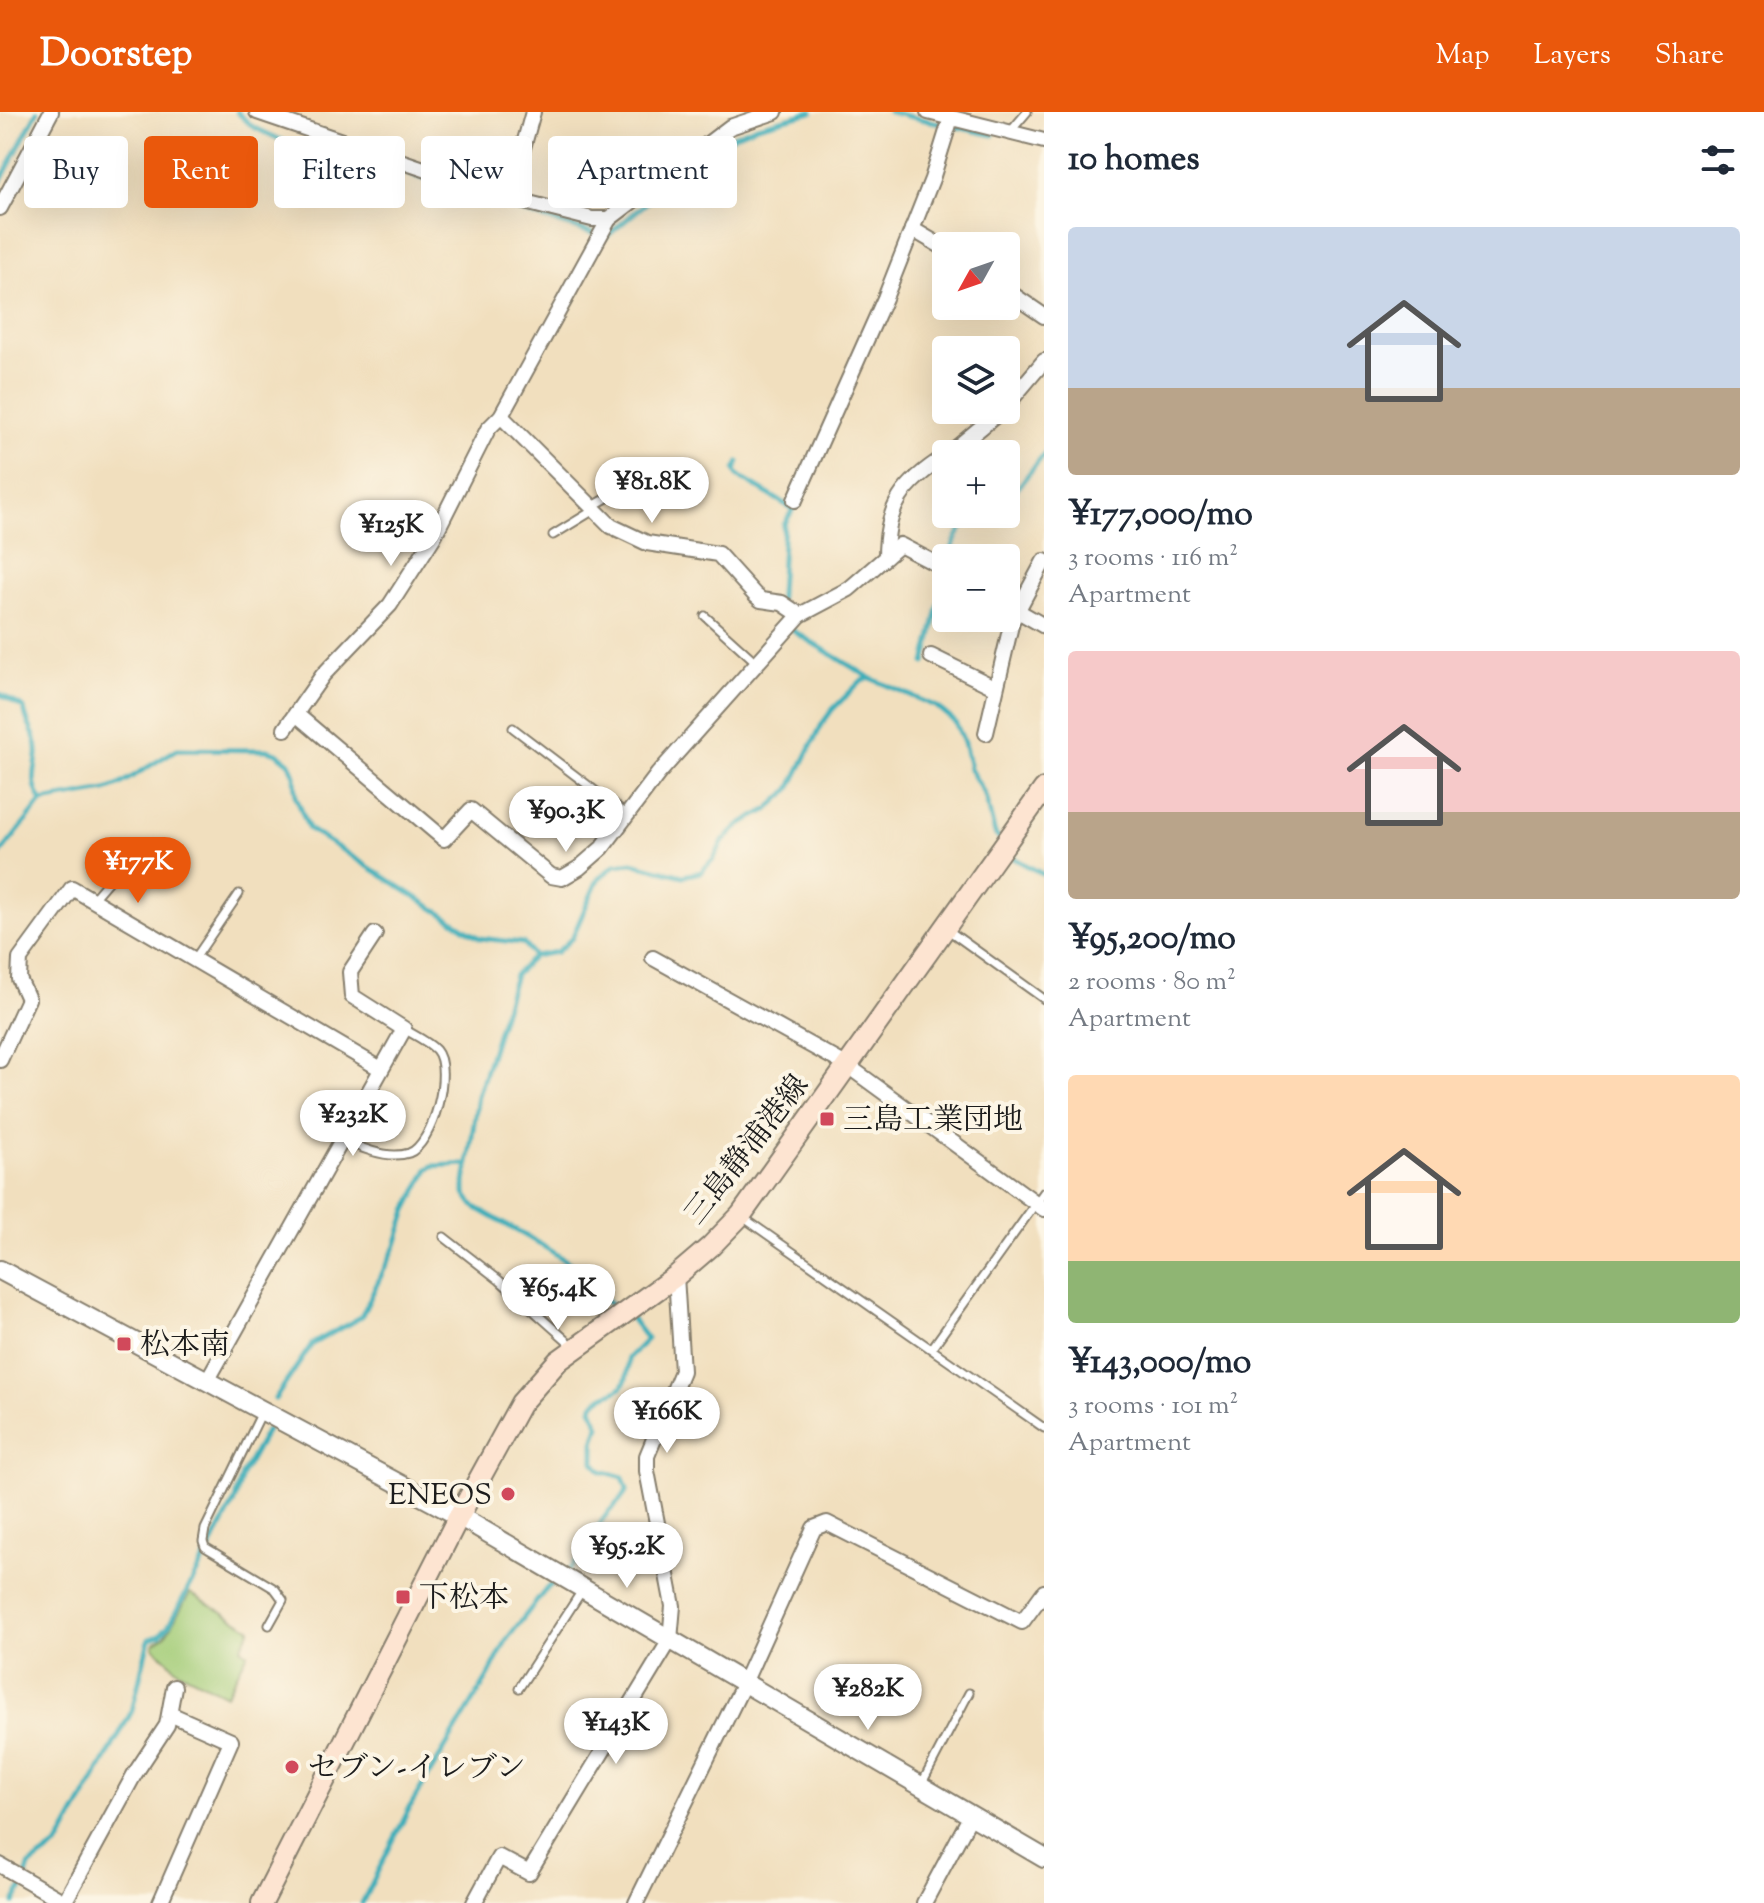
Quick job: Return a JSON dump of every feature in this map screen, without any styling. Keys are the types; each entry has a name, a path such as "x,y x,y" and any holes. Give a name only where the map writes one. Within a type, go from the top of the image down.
{"main road":[{"name":"三島静浦港線","path":"262,1903 459,1516 521,1403 542,1377 574,1347 676,1276 741,1215 1044,789"}],"street":[{"path":"0,208 51,112"},
{"path":"257,112 421,168"},
{"path":"526,136 533,112"},
{"path":"285,729 323,675 390,605 433,538 488,429 501,416 609,219 730,127 775,112"},
{"path":"928,112 950,124 1010,132 1044,141"},
{"path":"795,500 861,355 950,124"},
{"path":"532,204 592,219 609,219"},
{"path":"912,229 932,241"},
{"path":"1020,300 1044,316"},
{"path":"1020,389 1044,361"},
{"path":"501,416 611,526 647,543 718,554 761,600 782,603 800,615"},
{"path":"966,440 985,424"},
{"path":"886,557 887,525 894,507 917,476 932,466"},
{"path":"296,714 444,839 471,810 551,876 562,878 602,848 658,774 800,615 849,589 900,545 932,562"},
{"path":"1020,594 1044,561"},
{"path":"1020,612 1044,626"},
{"path":"986,733 1006,632"},
{"path":"931,656 996,688"},
{"path":"0,1060 28,999 19,979 20,959 72,888 381,1069"},
{"path":"207,1381 404,1029 352,996 350,972 375,934"},
{"path":"653,958 848,1066 1041,1201"},
{"path":"0,1270 459,1516 1044,1858"},
{"path":"474,1903 499,1857 529,1873 670,1640 673,1606 647,1471 647,1456 682,1371 676,1276"},
{"path":"636,1903 744,1683 814,1528 827,1523 1022,1622 1044,1592"},
{"path":"0,1865 65,1903 134,1775 167,1725 174,1687"},
{"path":"160,1903 231,1741 170,1714"},
{"path":"924,1903 970,1817"}],"lane":[{"path":"1010,132 1027,112"},
{"path":"553,535 616,493 679,482"},
{"path":"705,616 757,664"},
{"path":"513,728 627,815"},
{"path":"92,900 134,851"},
{"path":"194,960 239,894"},
{"path":"945,928 1044,999"},
{"path":"342,1139 366,1152 407,1154 433,1122 440,1100 441,1059 436,1050 404,1029"},
{"path":"932,1348 1041,1201"},
{"path":"741,1215 1044,1428"},
{"path":"444,1237 499,1280 574,1347"},
{"path":"263,1410 205,1529 203,1541 209,1549 281,1595 283,1600 269,1625"},
{"path":"643,1566 665,1562"},
{"path":"519,1688 583,1588"},
{"path":"920,1787 969,1693"}],"green space":[{"path":"190,1593 251,1629 241,1648 248,1653 226,1695 180,1672 153,1647 165,1636"}],"waterway":[{"path":"0,182 37,112"},
{"path":"237,112 253,127 292,145 338,150 493,203 606,237 677,177 735,135 812,112"},
{"path":"889,112 993,135"},
{"path":"1020,485 1044,454"},
{"path":"739,462 735,470 738,476 793,509 784,525 779,611 785,623 870,678"},
{"path":"953,544 963,528"},
{"path":"925,663 932,632"},
{"path":"618,1310 568,1262 475,1207 465,1194 478,1096 515,975 534,956 557,952 572,938 598,879 615,865 632,863 683,876 701,872 724,840 742,823 767,810 790,789 832,710 861,681 870,678 937,707 955,722 964,742 970,769 985,795 995,834 1000,840"},
{"path":"0,694 24,708 37,747 34,776 42,801"},
{"path":"0,854 42,801 119,785 177,749 267,750 277,753 289,763 295,775 296,797 309,829 480,938 523,943 534,956"},
{"path":"1008,852 1044,875"},
{"path":"275,1399 312,1344 361,1317 428,1169 467,1164"},
{"path":"564,1574 577,1561 601,1521 627,1489 623,1477 601,1471 594,1462 594,1442 599,1426 592,1408 598,1400 621,1388 625,1382 628,1358 647,1339 630,1317"},
{"path":"14,1903 29,1866 58,1845 132,1711 149,1639 160,1635 169,1625 227,1516 242,1475 267,1430"},
{"path":"362,1903 412,1803 489,1675 507,1639 547,1588 557,1580"}],"place":[{"name":"三島工業団地","path":"827,1119"},
{"name":"松本南","path":"124,1344"},
{"name":"ENEOS","path":"508,1494"},
{"name":"下松本","path":"403,1597"},
{"name":"セブン-イレブン","path":"292,1767"}]}
